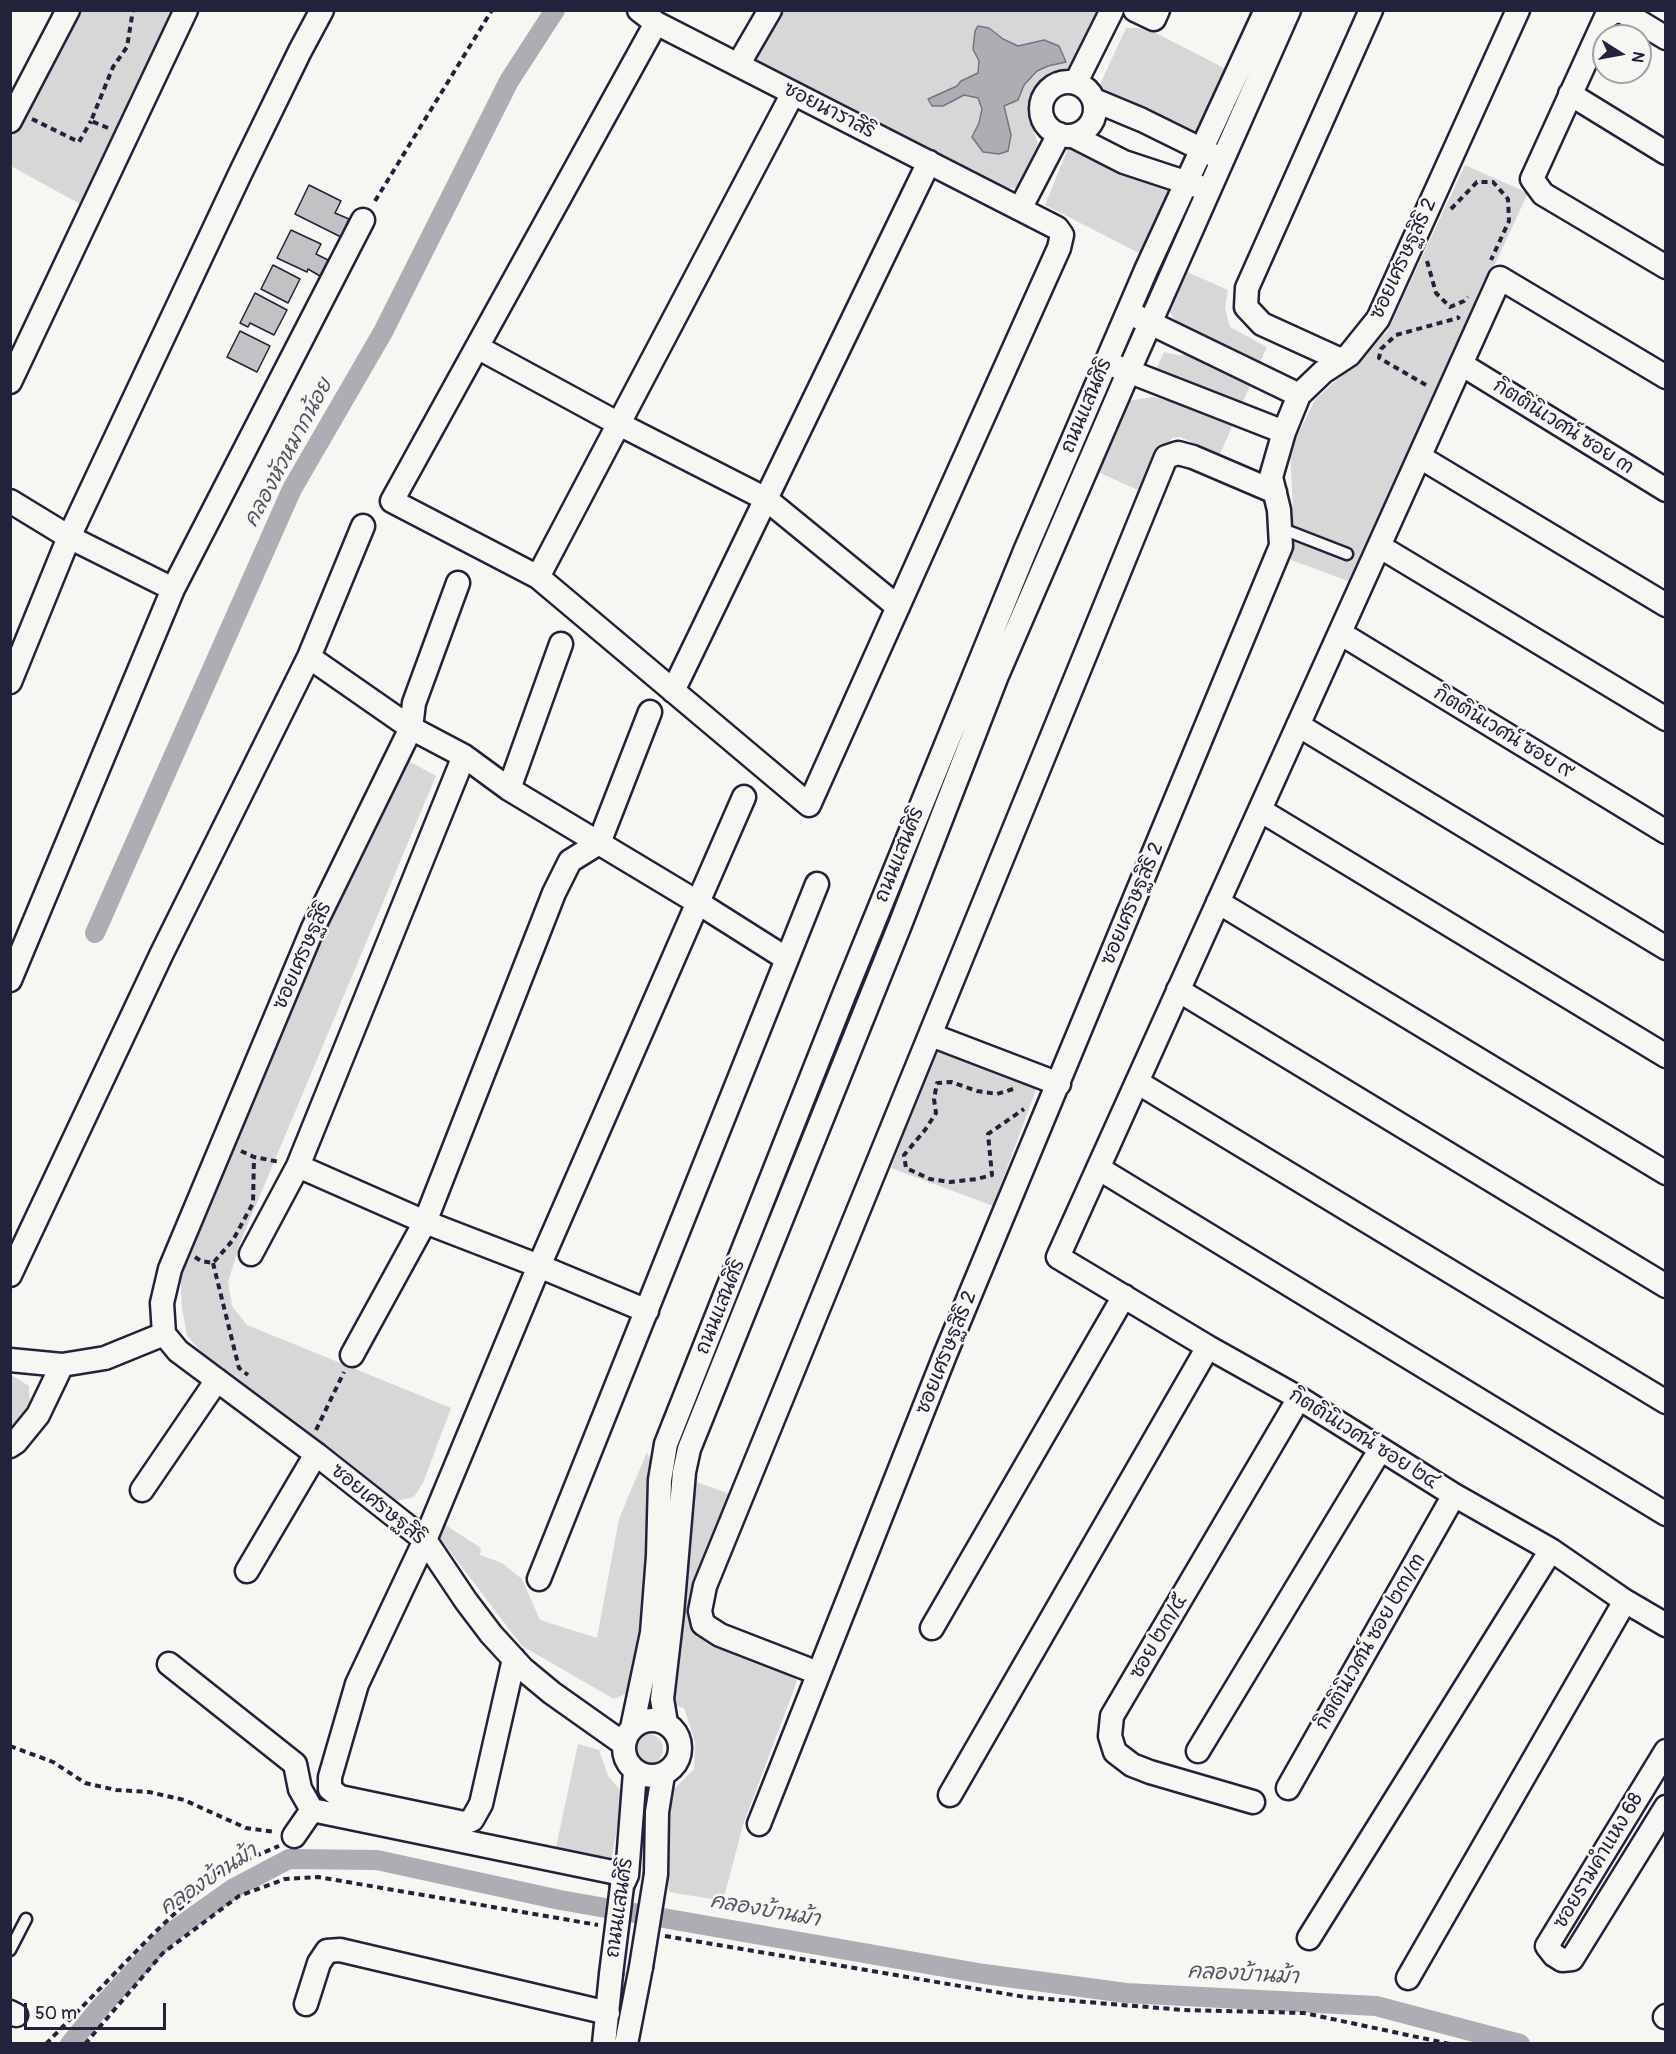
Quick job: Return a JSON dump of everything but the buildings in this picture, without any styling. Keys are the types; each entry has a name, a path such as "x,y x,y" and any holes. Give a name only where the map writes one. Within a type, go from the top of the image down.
{"street":[{"path":"13,116 68,10"},
{"path":"10,382 186,10"},
{"path":"10,682 69,537 240,174 322,10"},
{"path":"738,65 770,10"},
{"path":"1076,82 1112,10"},
{"name":"ถนนแสนศิริ","path":"702,1385 820,1055 955,719 1106,362 1266,10"},
{"name":"ถนนแสนศิริ","path":"666,1723 662,1699 672,1613 660,1480 666,1444 702,1385 842,1064 900,925 996,678 1289,10"},
{"path":"1341,360 1262,324 1245,307 1247,288 1371,10"},
{"name":"ซอยเศรษฐสิริ 2","path":"759,1824 945,1355 1281,546 1279,510 1271,477 1284,432 1299,395 1323,372 1349,355 1378,319 1518,10"},
{"path":"1665,38 1623,12 1615,11 1606,17 1532,179 1543,194 1665,267"},
{"path":"477,347 619,424 766,499 898,607 809,805 538,577 392,501 477,347 647,17"},
{"name":"ซอยนาราสิริ","path":"647,17 1057,228 1062,235 1059,248 898,607"},
{"path":"1210,191 1124,162 1049,128 1044,121 1041,104 1050,88 1058,83 1076,82 1084,87 1094,100 1143,120 1223,160"},
{"path":"538,577 793,93"},
{"path":"1570,94 1665,153"},
{"path":"1066,135 1081,133 1093,120 1094,100"},
{"path":"1020,209 1066,135"},
{"path":"673,691 929,162"},
{"path":"10,980 173,589 363,220"},
{"path":"1665,377 1500,278 1098,1168 1665,1514"},
{"path":"1128,312 1299,395"},
{"path":"1106,362 1128,373 1284,432"},
{"name":"กิตตินิเวศน์ ซอย ๓","path":"1461,364 1665,490"},
{"path":"818,1673 720,1635 703,1624 700,1611 705,1586 1166,458 1178,453 1193,457 1275,492"},
{"path":"1420,457 1665,605"},
{"path":"10,501 69,537 173,589"},
{"path":"10,1275 162,953 309,657 363,526"},
{"path":"1379,546 1665,719"},
{"path":"1023,556 1045,565"},
{"name":"ซอยเศรษฐสิริ","path":"458,583 414,703 411,728 313,928 170,1269 162,1303 164,1334 178,1351 217,1380 313,1443 425,1540 466,1601 514,1659 552,1693 628,1736"},
{"name":"กิตตินิเวศน์ ซอย ๙","path":"1340,633 1665,832"},
{"path":"509,789 561,644"},
{"path":"309,657 411,728 464,756 509,789 787,959"},
{"path":"352,1355 425,1222 554,893 570,861 599,843 650,712"},
{"path":"955,719 976,729"},
{"path":"1299,725 1665,948"},
{"path":"251,1254 298,1166 464,756"},
{"path":"514,1659 481,1804 472,1820 464,1823 340,1797 330,1789 330,1777 357,1684 425,1540 540,1266 744,796"},
{"path":"1260,810 1665,1056"},
{"path":"539,1579 817,884"},
{"path":"1218,902 1665,1173"},
{"path":"1179,990 1665,1286"},
{"path":"931,1035 1059,1084"},
{"path":"820,1055 842,1064"},
{"path":"1137,1082 1665,1402"},
{"path":"298,1166 425,1222 540,1266 646,1311"},
{"name":"กิตตินิเวศน์ ซอย ๒๔","path":"1098,1168 1058,1257 1208,1347 1299,1398 1454,1496 1551,1550 1625,1601 1665,1624"},
{"path":"932,1628 1124,1296"},
{"path":"10,1360 62,1365 105,1358 164,1334"},
{"path":"950,1796 1208,1347"},
{"path":"10,1446 38,1415 62,1365"},
{"path":"142,1490 217,1380"},
{"name":"ซอย ๒๓/๕","path":"1253,1802 1132,1765 1116,1752 1110,1736 1112,1716 1299,1398"},
{"path":"247,1571 313,1443"},
{"path":"1198,1751 1380,1450"},
{"name":"กิตตินิเวศน์ ซอย ๒๓/๓","path":"1287,1788 1454,1496"},
{"path":"1309,1938 1551,1550"},
{"name":"ถนนแสนศิริ","path":"628,1736 667,1556"},
{"path":"1408,1978 1625,1601"},
{"path":"169,1664 295,1764 300,1788 312,1810 624,1881"},
{"path":"648,1719 666,1723 678,1736 680,1754 676,1763 663,1774 653,1777 635,1772 624,1755 628,1736 638,1722 648,1719"},
{"name":"ซอยรามคำแหง 68","path":"1665,1751 1547,1946 1554,1955 1562,1960 1572,1959 1665,1807"},
{"name":"ถนนแสนศิริ","path":"604,2043 635,1772"},
{"name":"ถนนแสนศิริ","path":"626,2043 656,1874 657,1812 663,1774"},
{"path":"294,1836 312,1810"},
{"path":"306,2004 319,1963 327,1951 340,1950 608,2013"}],"lane":[{"path":"1280,528 1347,554"},
{"path":"10,1950 26,1919"}],"path":[{"path":"13,116 79,142 91,120 113,67 127,47 133,10"},
{"path":"375,201 492,10"},
{"path":"91,120 126,137"},
{"path":"1470,295 1464,301 1450,307 1436,293 1423,221 1449,212 1477,182 1493,182 1508,199 1509,221 1490,261"},
{"path":"1426,385 1379,358 1381,349 1396,335 1458,318 1464,301"},
{"path":"1034,1074 1020,1090 1010,1088 997,1094 976,1091 951,1082 937,1083 934,1099 936,1113 904,1155 906,1168 930,1179 950,1182 992,1175 988,1134 1025,1109 1047,1111"},
{"path":"223,1143 254,1157 298,1166"},
{"path":"213,1263 233,1239 253,1203 254,1157"},
{"path":"179,1247 201,1261 213,1263"},
{"path":"213,1263 239,1368 248,1376"},
{"path":"313,1443 352,1355"},
{"path":"309,1422 313,1443"},
{"path":"10,1746 53,1762 85,1783 116,1790 149,1792 184,1800 246,1828 294,1836"},
{"path":"46,2043 154,1933 220,1871 284,1844 294,1836"},
{"path":"86,2043 163,1953 239,1896 285,1879 318,1877 609,1926"},
{"path":"655,1935 1025,1997 1184,2010 1304,2013 1450,2043"}],"shaded area":[{"path":"76,11 173,11 80,204 11,166 10,142"},
{"path":"778,11 1100,11 1078,63 1037,85 1029,105 1038,144 1023,181 1017,188 1005,188 819,96 751,57"},
{"path":"978,26 989,28 1003,39 1018,46 1044,40 1059,46 1066,62 1037,71 1024,85 1018,100 1004,106 1011,135 1008,151 999,154 983,152 972,137 979,123 982,109 978,98 964,95 943,106 932,106 928,99 957,86 961,81 978,73 979,61 973,49 975,31"},
{"path":"1126,28 1152,31 1226,69 1197,136 1097,91"},
{"path":"1069,146 1173,190 1145,256 1045,205"},
{"path":"1465,165 1528,193 1348,581 1291,560 1293,511 1290,450 1315,400 1387,332"},
{"path":"1185,271 1228,290 1225,308 1230,327 1267,347 1220,454 1180,437 1172,438 1140,491 1096,471 1126,401 1153,397 1165,400 1177,378 1156,369 1164,352 1182,356 1193,336 1177,323 1168,309"},
{"path":"396,754 436,776 240,1243 228,1282 232,1306 247,1325 451,1408 423,1483 414,1497 395,1501 213,1365 187,1336 182,1308 180,1268"},
{"path":"936,1049 1037,1087 993,1206 891,1168"},
{"path":"10,1374 29,1386 30,1407 11,1428"},
{"path":"647,1452 653,1466 638,1673 628,1693 614,1699 522,1646 439,1537 444,1524 481,1548 480,1555 502,1563 522,1579 540,1620 597,1638 619,1519"},
{"path":"693,1481 730,1494 689,1618 692,1633 731,1653 793,1675 797,1681 743,1825 723,1901 669,1892 664,1855 671,1792 694,1769 695,1742 684,1708 673,1705"},
{"path":"648,1734 659,1738 663,1749 659,1760 648,1764 637,1760 633,1749 637,1738"},
{"path":"578,1744 599,1750 608,1776 621,1791 611,1863 555,1852"}],"waterway":[{"name":"คลองหัวหมากน้อย","path":"95,933 292,489 383,332 509,81 555,10"},
{"name":"คลองบ้านม้า","path":"70,2044 97,2011 169,1934 234,1888 289,1859 377,1860 560,1900 984,1974 1126,1993 1376,2006 1520,2044"}]}
